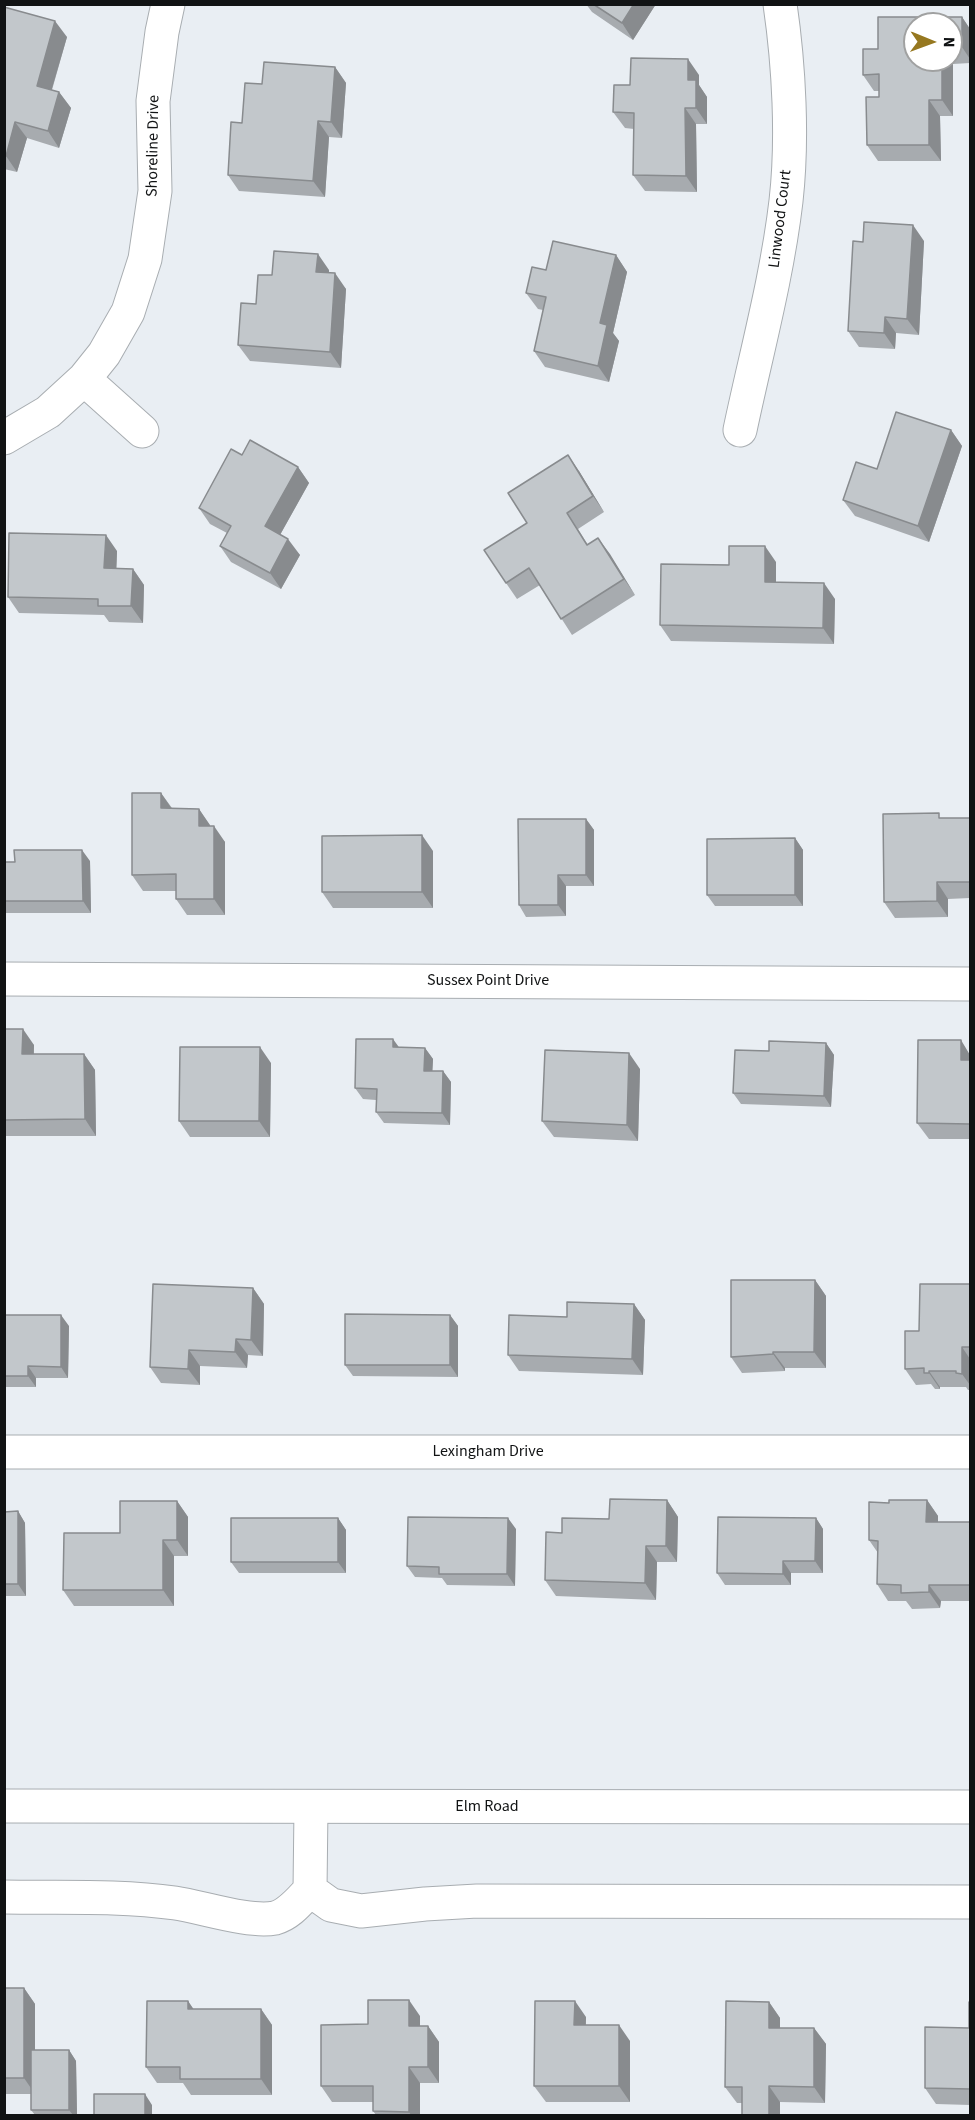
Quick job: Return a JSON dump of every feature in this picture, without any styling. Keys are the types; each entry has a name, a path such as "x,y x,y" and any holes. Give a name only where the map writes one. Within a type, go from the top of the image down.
{"street":[{"name":"Shoreline Drive","path":"4,438 48,412 84,379 104,354 128,312 145,259 155,191 153,101 168,4"},
{"name":"Linwood Court","path":"740,430 774,276 786,200 789,123 780,4"},
{"path":"84,379 142,431"},
{"name":"Sussex Point Drive","path":"4,979 970,984"},
{"name":"Lexingham Drive","path":"4,1452 970,1452"},
{"name":"Elm Road","path":"4,1806 310,1808 970,1806"},
{"path":"4,1897 116,1898 175,1903 256,1919 276,1918 294,1908 310,1890 310,1808"},
{"path":"310,1890 330,1905 361,1911 477,1900 970,1902"}],"building":[{"path":"593,4 634,4 622,23"},
{"path":"4,7 55,21 37,86 59,92 48,131 15,122 6,156 4,156"},
{"path":"878,17 903,17 903,72 942,72 942,100 929,100 929,145 867,145 866,97 879,97 879,74 863,75 863,49 878,49"},
{"path":"631,58 688,59 688,80 696,80 696,108 685,108 686,176 633,175 634,113 613,112 614,85 630,85"},
{"path":"264,62 335,67 331,122 318,121 313,181 228,175 231,122 242,123 245,83 262,84"},
{"path":"864,222 913,225 907,319 885,317 884,333 848,331 853,241 863,242"},
{"path":"553,241 616,255 600,323 607,325 598,366 534,351 546,297 526,293 532,267 546,270"},
{"path":"274,251 318,254 316,272 335,273 330,352 238,345 241,303 256,304 258,275 272,275"},
{"path":"896,412 951,430 918,526 843,500 856,462 877,469"},
{"path":"250,440 298,467 265,526 288,539 270,573 220,546 231,526 199,508 231,449 242,455"},
{"path":"568,455 593,496 567,513 587,545 598,538 624,579 561,619 529,568 506,583 484,550 527,523 508,493"},
{"path":"9,533 106,535 104,568 133,569 131,606 98,606 98,599 8,597"},
{"path":"729,546 765,546 765,582 824,583 823,628 660,625 661,564 729,565"},
{"path":"132,793 161,793 161,808 199,809 199,826 214,826 214,899 176,899 176,874 132,875"},
{"path":"939,813 939,818 970,818 970,882 937,882 937,901 884,902 883,814"},
{"path":"518,819 586,819 586,875 558,875 558,905 519,905"},
{"path":"422,835 422,892 322,892 322,836"},
{"path":"795,838 795,895 707,895 707,839"},
{"path":"14,850 82,850 83,901 4,901 4,862 15,862"},
{"path":"4,1029 23,1029 22,1054 84,1054 85,1119 4,1120"},
{"path":"356,1039 393,1039 393,1047 425,1048 424,1071 443,1071 442,1113 376,1112 377,1089 355,1088"},
{"path":"918,1040 961,1040 961,1060 970,1060 970,1124 917,1123"},
{"path":"769,1041 826,1043 824,1096 733,1093 735,1050 769,1051"},
{"path":"180,1047 260,1047 259,1121 179,1121"},
{"path":"545,1050 629,1053 627,1125 542,1121"},
{"path":"731,1280 815,1280 814,1352 773,1352 773,1354 731,1357"},
{"path":"153,1284 253,1288 251,1340 236,1339 235,1352 189,1350 188,1369 150,1367"},
{"path":"920,1284 970,1284 970,1347 962,1347 962,1374 956,1371 924,1373 924,1368 905,1369 905,1331 919,1331"},
{"path":"567,1302 634,1304 632,1359 508,1355 509,1315 567,1317"},
{"path":"345,1314 450,1315 450,1365 345,1365"},
{"path":"4,1315 61,1315 61,1367 28,1366 28,1376 4,1376"},
{"path":"610,1499 667,1500 666,1546 646,1546 645,1583 545,1580 546,1532 562,1533 562,1518 609,1519"},
{"path":"889,1500 927,1500 926,1522 970,1522 970,1585 929,1585 929,1592 901,1593 901,1585 877,1584 878,1541 869,1540 869,1502 889,1503"},
{"path":"120,1501 177,1501 177,1540 163,1540 163,1590 63,1590 64,1533 120,1533"},
{"path":"18,1511 18,1584 4,1584 4,1512"},
{"path":"408,1517 508,1518 507,1574 439,1574 439,1567 407,1566"},
{"path":"718,1517 816,1518 815,1561 783,1561 783,1574 717,1573"},
{"path":"231,1518 338,1518 338,1562 231,1562"},
{"path":"4,1988 24,1988 24,2078 4,2078"},
{"path":"368,2000 409,2000 409,2026 428,2026 428,2067 409,2067 409,2112 373,2111 373,2086 321,2086 321,2025 368,2024"},
{"path":"147,2001 188,2001 188,2009 261,2009 261,2079 180,2079 180,2067 146,2067"},
{"path":"535,2001 575,2001 574,2025 619,2025 619,2086 534,2086"},
{"path":"726,2001 769,2002 769,2028 814,2028 814,2087 769,2086 769,2115 742,2115 742,2087 725,2087"},
{"path":"969,2002 970,2089 925,2088 925,2027 969,2028"},
{"path":"31,2050 69,2050 69,2110 31,2110"},
{"path":"94,2094 145,2094 145,2115 94,2115"}]}
